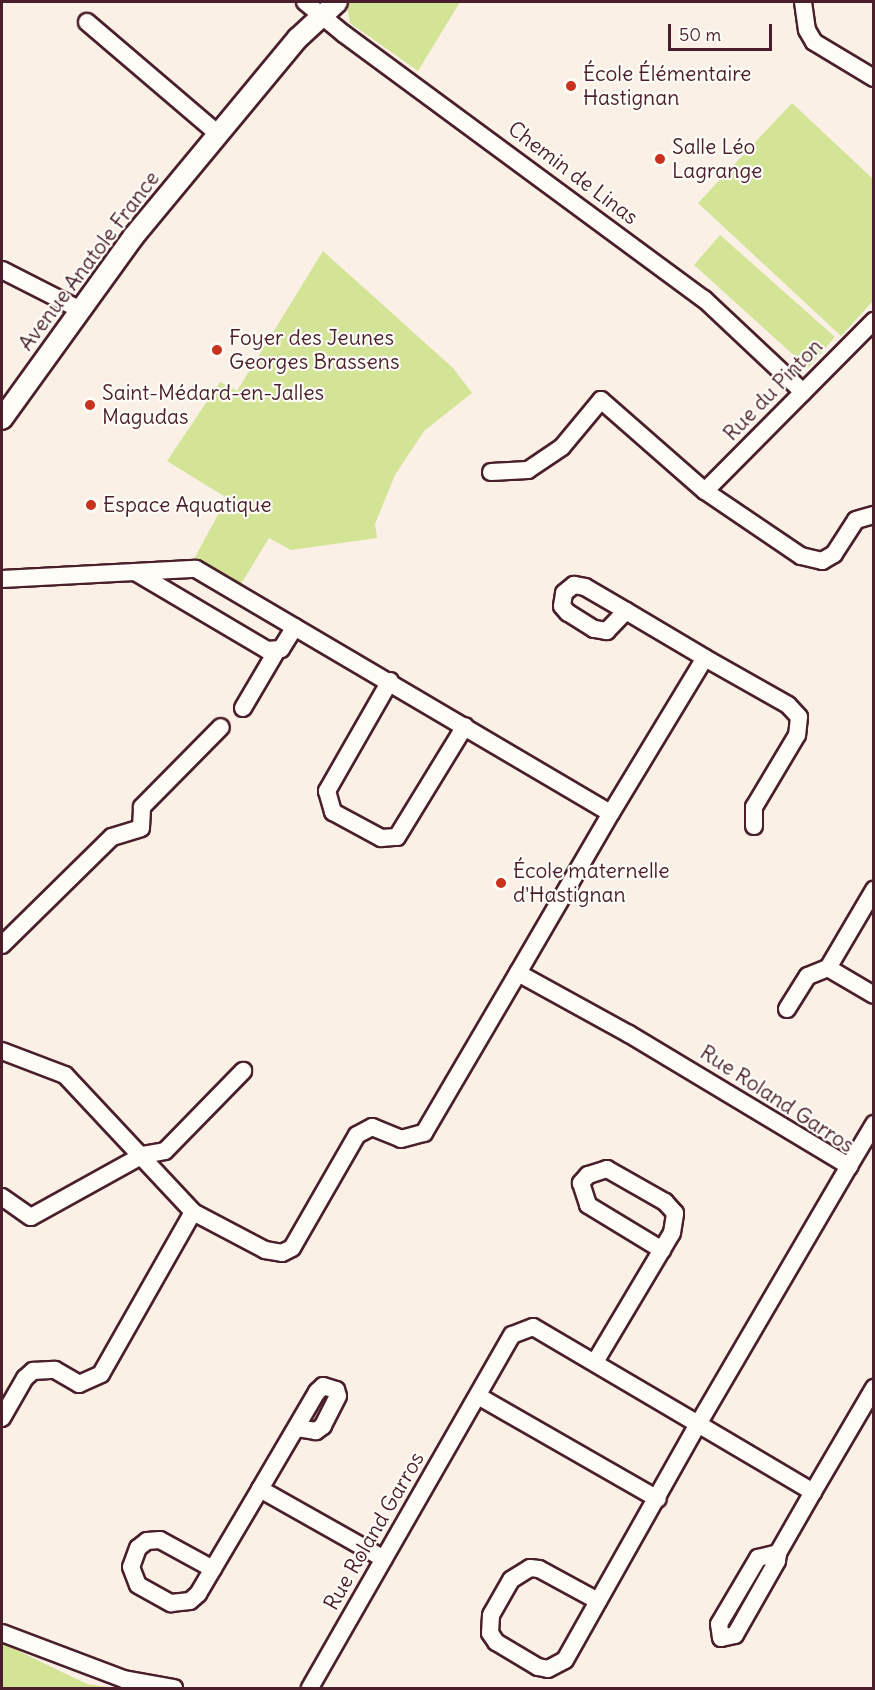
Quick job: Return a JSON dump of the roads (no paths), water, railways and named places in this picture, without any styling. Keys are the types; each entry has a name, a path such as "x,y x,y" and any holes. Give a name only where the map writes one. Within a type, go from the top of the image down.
{"street":[{"name":"Avenue Anatole France","path":"2,418 81,310 316,6 337,2"},
{"path":"803,2 807,30 814,42 873,78"},
{"name":"Chemin de Linas","path":"316,6 704,299 803,392"},
{"path":"87,22 218,134"},
{"path":"2,270 81,310"},
{"name":"Rue du Pinton","path":"705,491 873,321"},
{"path":"491,472 528,470 562,447 602,400 705,491 801,556 822,561 834,554 856,520 873,515"},
{"path":"2,579 196,570 390,681 611,813"},
{"path":"137,573 276,652"},
{"path":"626,611 788,705 799,717 797,735 754,807 754,826"},
{"path":"243,708 276,652 295,627"},
{"path":"2,1051 65,1075 194,1212 265,1250 288,1251 357,1135 372,1127 410,1140 424,1133 611,813 705,658"},
{"path":"390,681 327,791 333,812 381,838 397,837 465,726"},
{"path":"2,945 112,837 141,828 142,807 221,727"},
{"path":"787,1009 808,976 828,968 873,890"},
{"path":"828,968 873,995"},
{"name":"Rue Roland Garros","path":"310,1689 512,1335 521,1328 533,1327 698,1424 849,1166 629,1034 518,973"},
{"path":"2,1197 31,1217 142,1155 165,1150 243,1071"},
{"path":"849,1166 873,1124"},
{"path":"595,1362 662,1250 672,1233 673,1208 607,1169 588,1174 580,1183 588,1205 662,1250"},
{"path":"2,1418 25,1378 33,1371 55,1370 79,1384 101,1374 194,1212"},
{"path":"778,1553 758,1558 719,1624 721,1638 735,1635 777,1561 778,1553 873,1388"},
{"path":"478,1396 658,1500"},
{"path":"598,1601 539,1569 530,1568 511,1580 491,1615 490,1633 496,1642 538,1667 558,1666 598,1601 658,1500 698,1424 813,1492"},
{"path":"213,1569 160,1540 147,1541 138,1548 131,1567 138,1585 180,1605 198,1594 213,1569 260,1489 297,1428"},
{"path":"260,1489 384,1559"},
{"path":"2,1633 124,1679 174,1689"}],"place":[{"name":"École Élémentaire Hastignan","path":"571,86"},
{"name":"Salle Léo Lagrange","path":"660,159"},
{"name":"Foyer des Jeunes Georges Brassens","path":"217,350"},
{"name":"Saint-Médard-en-Jalles Magudas","path":"90,405"},
{"name":"Espace Aquatique","path":"91,505"},
{"name":"École maternelle d'Hastignan","path":"501,883"}]}
